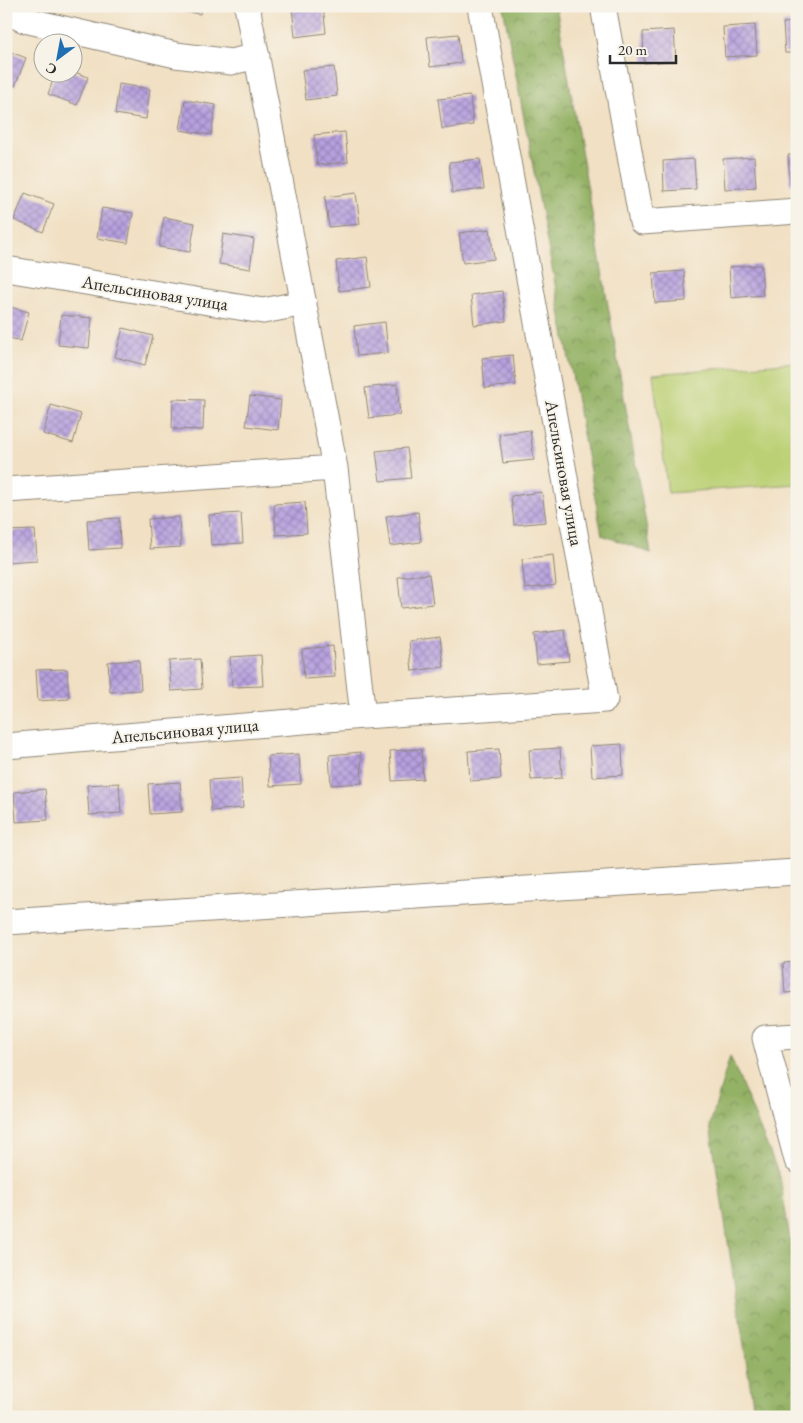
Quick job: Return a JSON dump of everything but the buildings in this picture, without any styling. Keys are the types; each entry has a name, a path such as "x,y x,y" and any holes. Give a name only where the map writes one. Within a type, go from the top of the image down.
{"street":[{"path":"247,6 335,468 363,716"},
{"name":"Апельсиновая улица","path":"6,746 363,716 606,700 480,6"},
{"path":"603,6 642,222 797,211"},
{"path":"6,12 25,20 176,55 231,62 257,56"},
{"name":"Апельсиновая улица","path":"6,268 263,311 304,303"},
{"path":"6,490 335,468"},
{"path":"6,922 797,872"},
{"path":"797,1036 765,1038 797,1160"}],"green space":[{"path":"503,6 556,6 651,553 602,535"},
{"path":"797,362 797,484 668,493 653,374"},
{"path":"730,1056 780,1177 797,1283 797,1417 755,1417 710,1125"}]}
